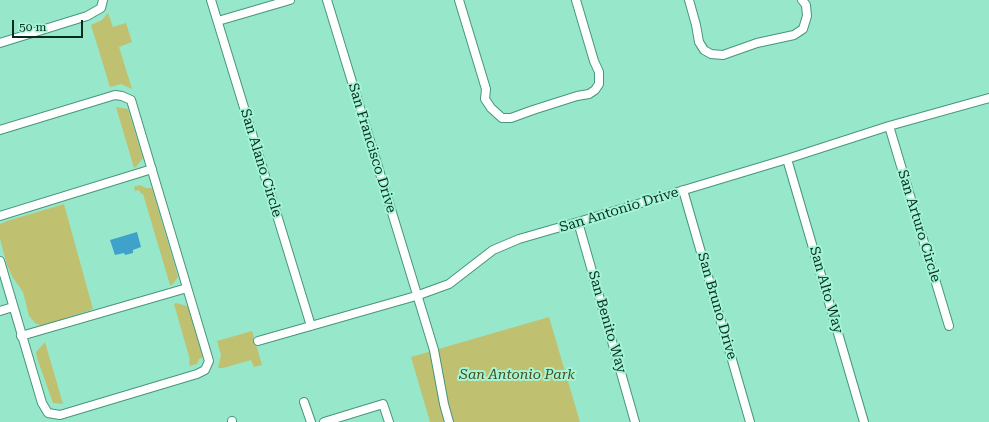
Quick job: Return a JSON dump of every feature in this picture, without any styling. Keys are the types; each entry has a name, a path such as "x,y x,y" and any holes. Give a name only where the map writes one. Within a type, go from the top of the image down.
{"street":[{"path":"0,42 87,16 101,8 103,0"},
{"name":"San Alano Circle","path":"211,0 310,326"},
{"path":"218,21 290,0"},
{"name":"San Francisco Drive","path":"327,0 416,296 434,350 444,404 449,422"},
{"path":"460,0 486,89 485,99 491,108 502,118 511,118 547,105 589,94 595,90 599,84 599,72 594,61 576,0"},
{"path":"689,0 699,42 704,50 711,54 723,55 757,43 794,35 803,29 807,16 806,5 802,0"},
{"path":"0,130 115,95 131,100 209,361 205,370 197,374 60,415 48,413 42,403 0,261"},
{"name":"San Antonio Drive","path":"258,341 416,296 449,284 493,250 519,239 787,159 890,126 989,98"},
{"name":"San Arturo Circle","path":"890,126 949,326"},
{"name":"San Alto Way","path":"787,159 864,422"},
{"path":"0,216 152,169"},
{"name":"San Bruno Drive","path":"683,190 750,422"},
{"name":"San Benito Way","path":"578,222 635,422"},
{"path":"21,336 187,288"},
{"path":"0,311 13,307"},
{"path":"304,402 310,422"},
{"path":"324,422 383,404 388,422"}],"green space":[{"path":"108,13 113,27 126,23 132,42 119,47 132,89 121,84 110,87 91,25 102,20"},
{"path":"116,107 128,109 143,158 134,168"},
{"path":"140,185 146,188 152,188 178,277 172,285 170,285 143,194 141,194 139,190 135,191 134,187"},
{"path":"64,204 93,309 44,326 36,324 29,316 23,292 13,278 7,265 0,239 0,224"},
{"path":"176,303 188,307 202,354 202,358 199,359 197,364 190,366 190,360 174,304"},
{"name":"San Antonio Park","path":"549,317 580,422 430,422 411,357"},
{"path":"252,331 262,365 254,367 251,360 218,368 221,355 217,341"},
{"path":"45,342 63,404 53,403 37,358 36,352"}],"water":[{"path":"137,232 141,247 133,250 133,253 115,255 110,240"}]}
